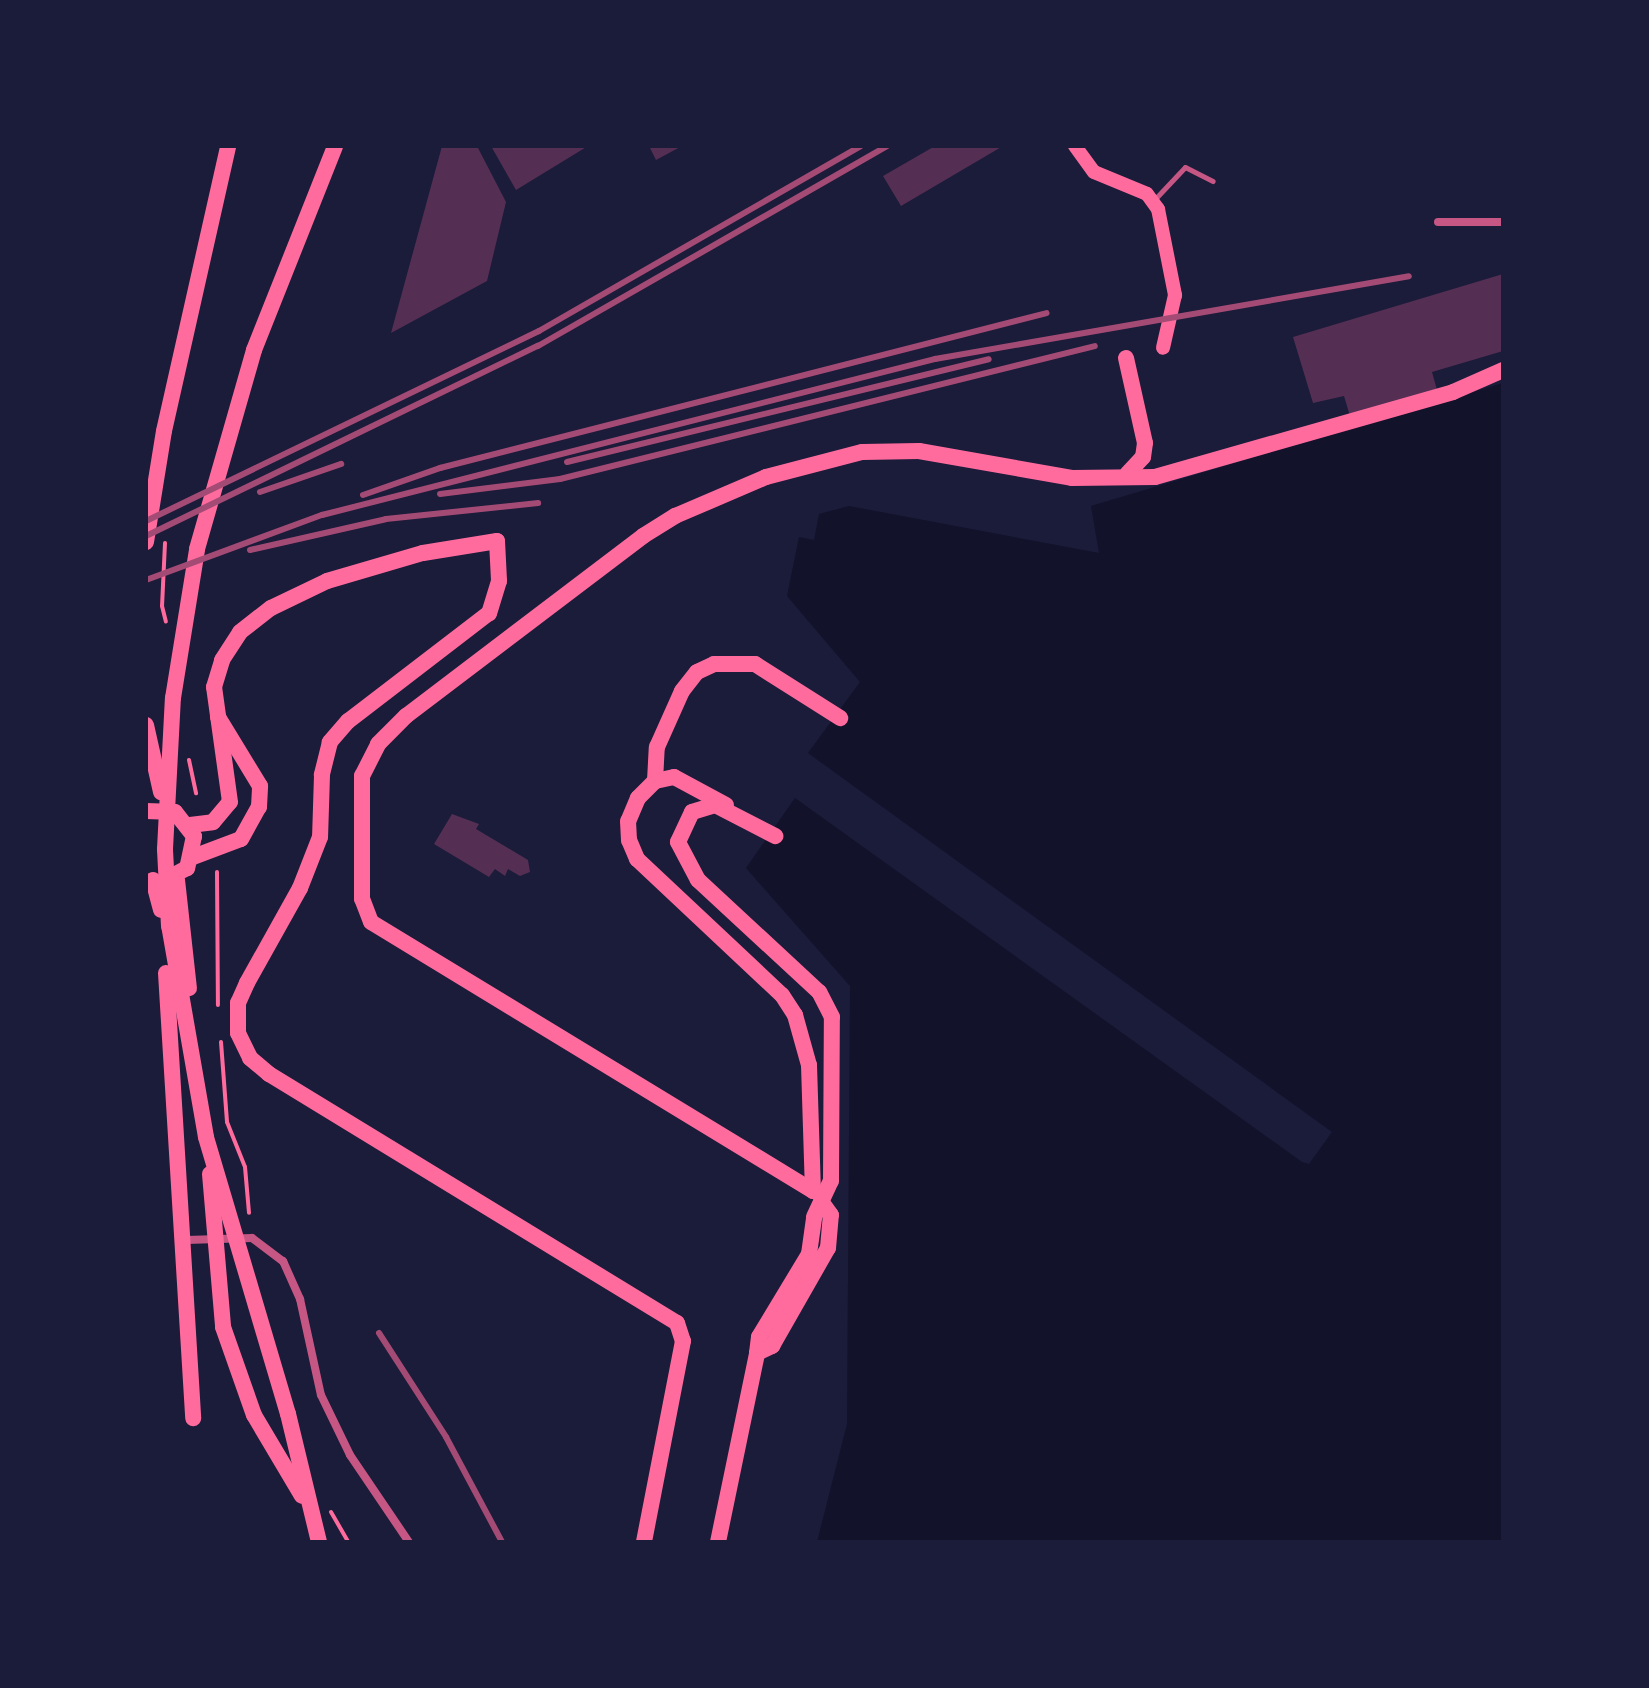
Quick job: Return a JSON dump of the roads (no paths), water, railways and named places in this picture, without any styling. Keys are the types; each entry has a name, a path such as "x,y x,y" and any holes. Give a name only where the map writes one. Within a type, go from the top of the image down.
{"highway":[{"path":"146,542 164,431 228,146"},
{"path":"319,1542 288,1414 206,1137 180,999 165,849 173,698 197,549 254,350 335,146"},
{"path":"1126,358 1145,443 1143,457 1127,474"},
{"path":"718,1542 757,1353 772,1346 825,1258 831,1215 817,1196 371,922 362,899 362,776 378,744 406,716 643,536 675,516 766,477 862,452 919,451 1072,478 1127,474 1155,477 1453,392 1503,370"},
{"path":"146,811 166,809 190,825 213,822 230,802 215,713 218,672 240,632 297,594 373,565 497,541 499,581 489,613 348,721 330,742 322,775 320,837 305,878 238,1003 238,1033 243,1047 269,1074 672,1319 683,1341 644,1542"},
{"path":"655,781 657,747 682,691 697,672 714,664 755,664 840,718"},
{"path":"193,1418 186,1240 160,902 150,879 177,876 193,857 241,839 259,807 260,786 249,762 215,713"},
{"path":"146,725 166,809"},
{"path":"817,1196 809,1065 795,1015 782,995 637,859 628,821 638,798 655,781 674,777 689,783 775,836 728,807 705,805 685,821 678,842 698,880 828,1004 832,1053 831,1181 817,1196"},
{"path":"190,825 193,857"},
{"path":"177,876 223,1327 254,1415 329,1542"}],"main road":[{"path":"1075,146 1082,162 1094,172 1153,200 1163,223 1175,295 1163,348"}],"street":[{"path":"1438,222 1503,222"},
{"path":"186,1240 252,1238 275,1252 291,1273 321,1395 350,1455 409,1542"}],"lane":[{"path":"1153,200 1185,167 1213,181"}],"railway":[{"path":"146,521 539,331 861,146"},
{"path":"146,536 538,346 887,146"},
{"path":"146,580 322,515 935,359 1409,276"},
{"path":"363,495 440,468 1047,313"},
{"path":"440,494 560,479 1095,346"},
{"path":"567,462 989,359"},
{"path":"260,492 341,464"},
{"path":"250,550 386,519 538,503"},
{"path":"379,1333 446,1437 502,1542"}]}
